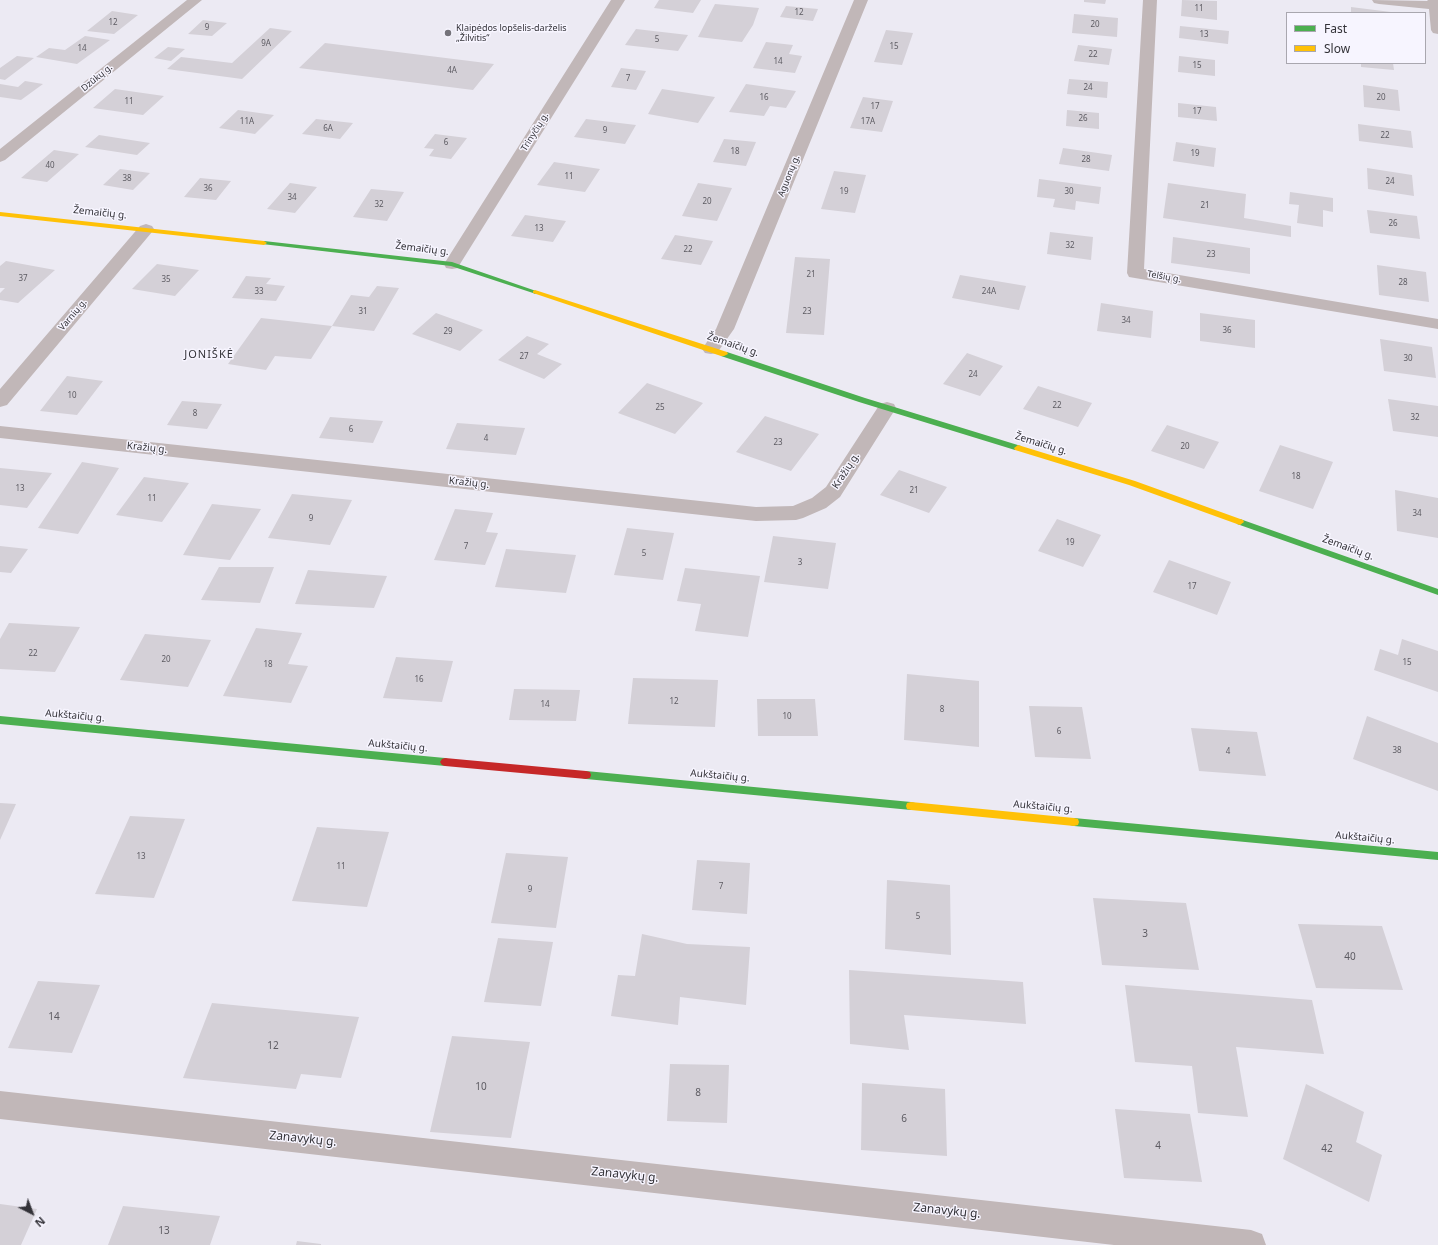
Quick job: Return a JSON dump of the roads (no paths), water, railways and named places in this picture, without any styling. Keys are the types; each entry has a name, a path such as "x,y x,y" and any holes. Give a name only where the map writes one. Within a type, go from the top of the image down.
{"street":[{"name":"Dzūkų g.","path":"0,157 194,0"},
{"name":"Trinyčių g.","path":"452,264 618,0"},
{"name":"Aguonų g.","path":"711,349 726,329 861,0"},
{"name":"Telšių g.","path":"1150,0 1135,272 1438,324"},
{"path":"1379,0 1434,3 1438,30"},
{"name":"Žemaičių g.","path":"0,214 452,264 887,408 1132,483 1438,592"},
{"name":"Varnių g.","path":"0,400 146,229"},
{"name":"Kražių g.","path":"0,432 756,514 789,514 796,513 819,504 833,492 887,408"},
{"name":"Aukštaičių g.","path":"0,720 1438,856"},
{"name":"Zanavykų g.","path":"0,1105 1251,1245"}],"place":[{"name":"Klaipėdos lopšelis-darželis „Žilvitis“","path":"448,33"}],"district":[{"name":"JONIŠKĖ","path":"209,355"}]}
